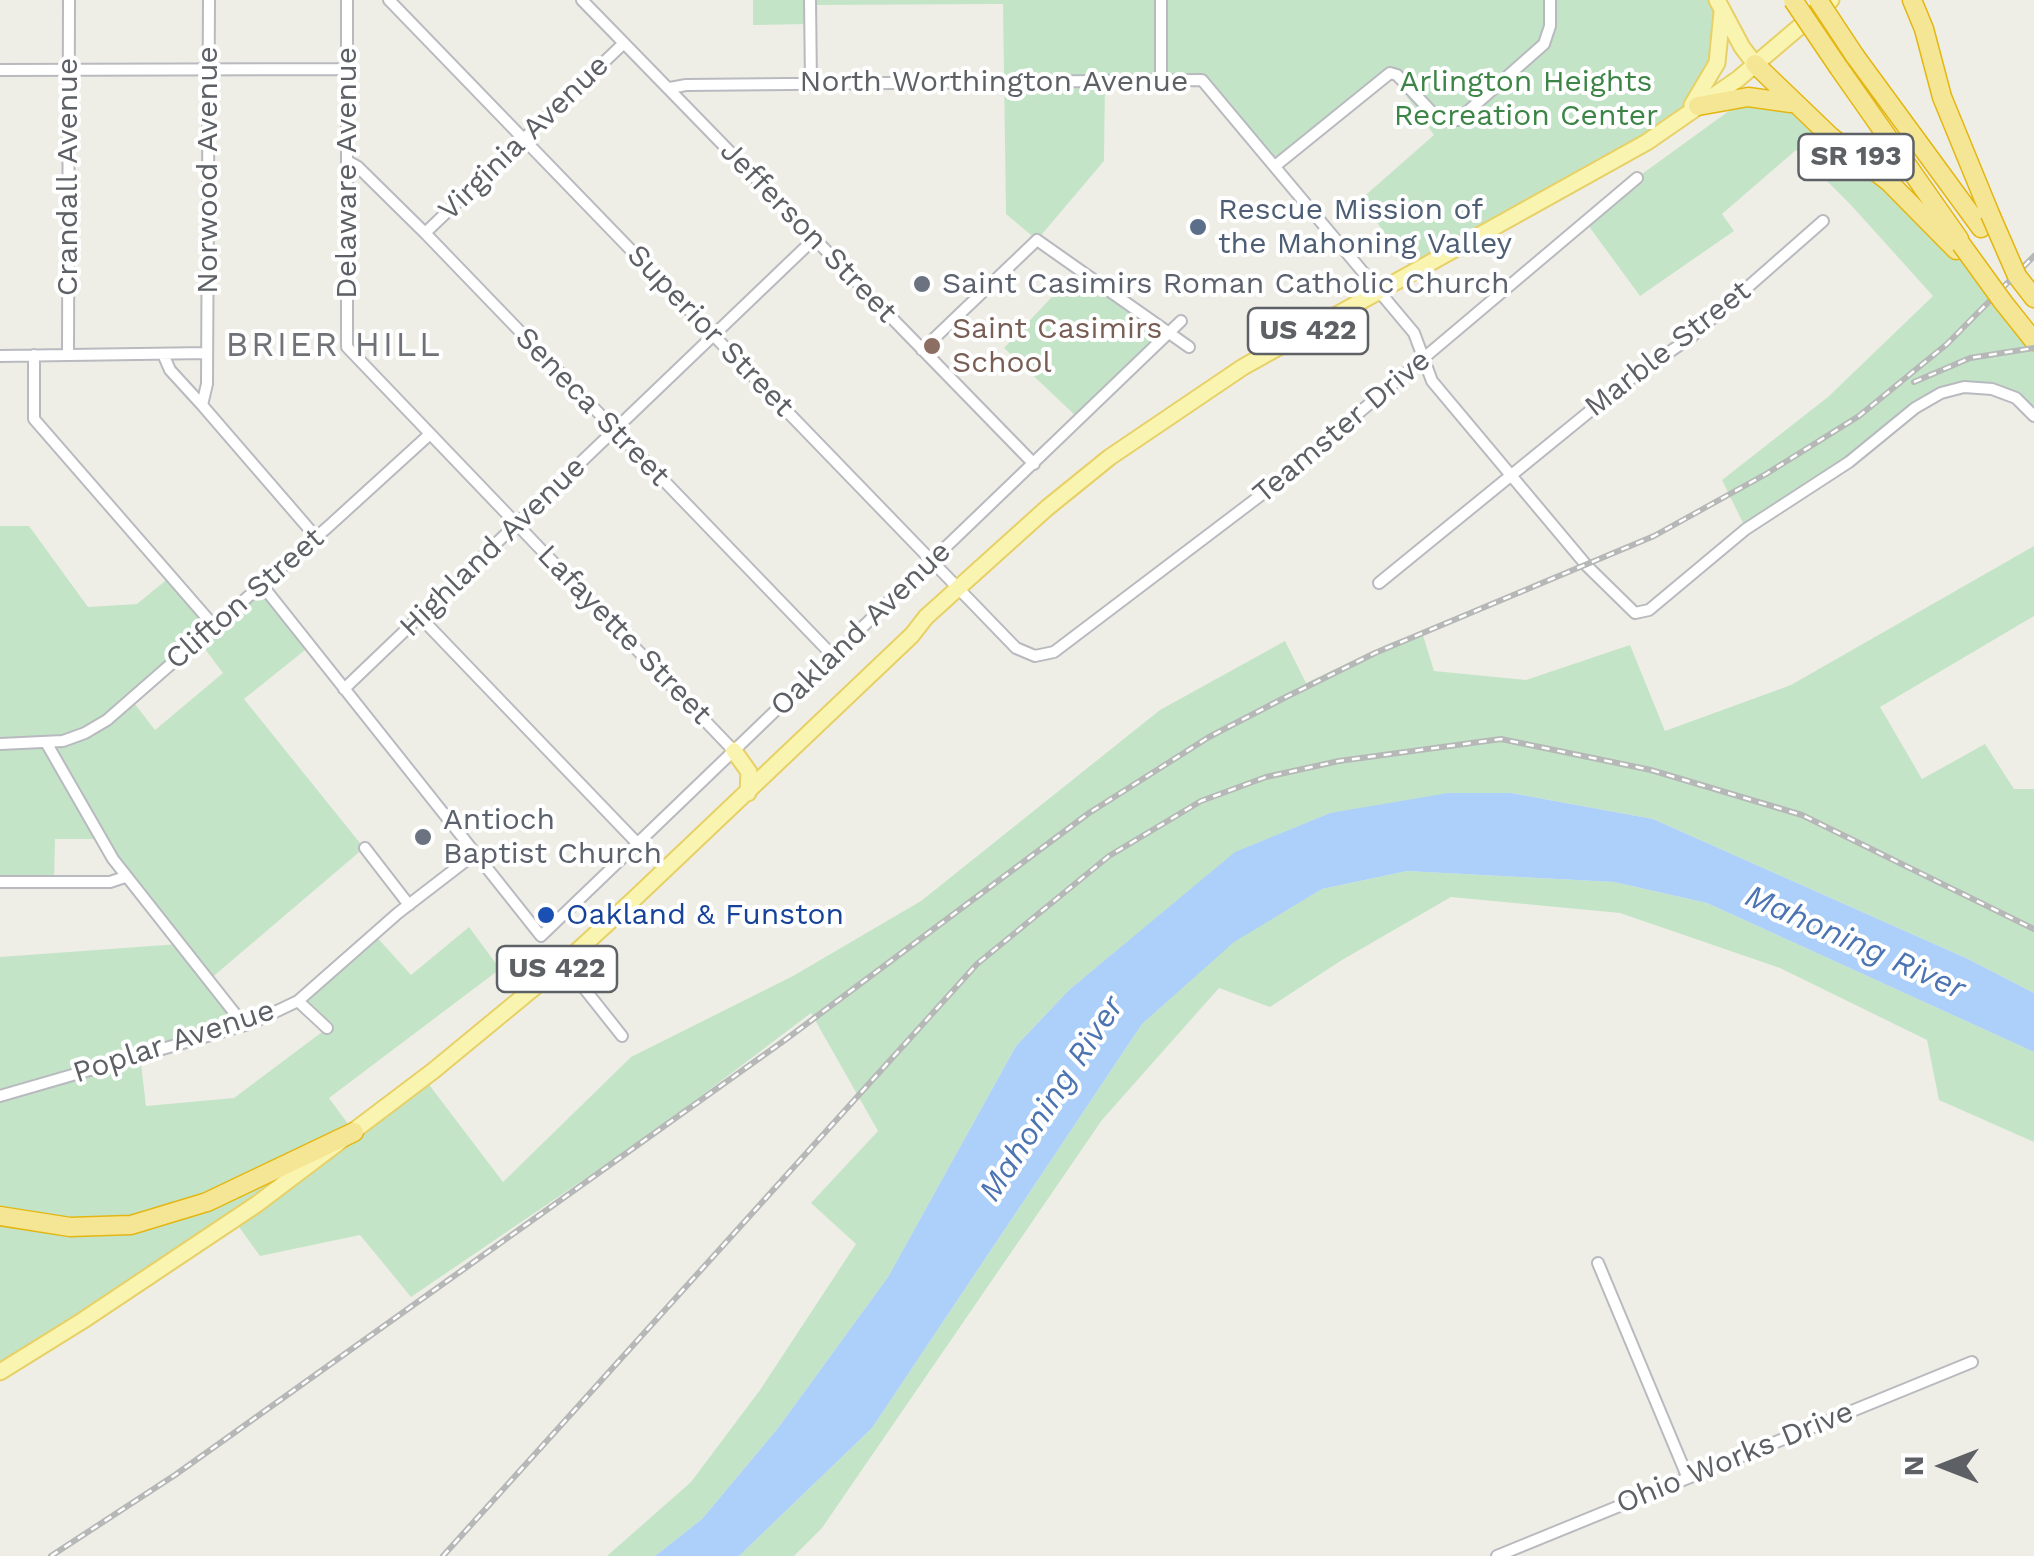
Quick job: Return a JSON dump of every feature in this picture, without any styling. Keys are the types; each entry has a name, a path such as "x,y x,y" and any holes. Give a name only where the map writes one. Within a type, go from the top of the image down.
{"highway":[{"path":"1794,0 1959,247 2034,341"},
{"path":"1818,0 1855,56 1986,221"},
{"name":"SR 193","path":"1912,0 1986,221 2034,298"},
{"name":"SR 193","path":"1755,64 1794,104 1889,182 1959,247"},
{"path":"1692,110 1748,97 1794,104"},
{"path":"0,1216 70,1227 131,1225 207,1202 354,1132"}],"main road":[{"name":"US 422","path":"0,1372 172,1262 354,1132 564,964 959,588 1060,497 1154,425 1243,367 1604,169 1755,64 1831,0"},
{"name":"US 422","path":"1692,110 1721,48 1719,6"},
{"name":"SR 193","path":"1719,6 1755,64"},
{"path":"734,751 749,772 748,792"}],"street":[{"name":"Crandall Avenue","path":"68,0 68,354"},
{"name":"Norwood Avenue","path":"202,405 207,353 209,0"},
{"name":"Delaware Avenue","path":"347,346 348,0"},
{"name":"Superior Street","path":"389,0 1016,648 1035,656"},
{"name":"Jefferson Street","path":"582,0 1034,464"},
{"path":"810,0 811,84"},
{"path":"1160,79 1161,0"},
{"path":"1275,166 1390,73 1440,121 1458,120 1544,44 1550,26 1550,0"},
{"name":"Virginia Avenue","path":"425,234 624,43"},
{"path":"0,70 347,69"},
{"name":"North Worthington Avenue","path":"670,88 686,84 1202,80 1414,333 1432,381 1588,566 1628,609 1640,614 1746,529 1848,462 1915,408 1941,393 1979,387 2016,398"},
{"name":"Seneca Street","path":"347,161 358,166 425,234 833,656"},
{"name":"Teamster Drive","path":"1035,656 1054,652 1224,524 1637,178"},
{"name":"Marble Street","path":"1379,583 1622,385 1691,337 1823,221"},
{"name":"Highland Avenue","path":"344,689 814,239"},
{"path":"922,350 1037,240 1188,347"},
{"name":"Oakland Avenue","path":"476,853 541,936 1181,321"},
{"name":"Lafayette Street","path":"347,346 734,751"},
{"path":"0,356 207,353"},
{"path":"163,354 170,370 316,537"},
{"path":"34,355 34,420 214,626"},
{"path":"2016,398 2034,400"},
{"path":"2016,398 2034,416"},
{"name":"Clifton Street","path":"0,744 47,744 97,726 430,434"},
{"path":"262,585 476,853"},
{"path":"420,617 638,844"},
{"path":"47,744 126,877 244,1025"},
{"path":"365,848 409,905"},
{"name":"Poplar Avenue","path":"0,1096 244,1025 298,1002 409,905 476,853"},
{"path":"0,882 110,882 126,877"},
{"path":"564,964 622,1036"},
{"path":"298,1002 326,1028"},
{"path":"1598,1264 1688,1476"},
{"name":"Ohio Works Drive","path":"1497,1556 1972,1362"}],"green space":[{"name":"Arlington Heights Recreation Center","path":"753,0 1717,0 1721,48 1685,115 1414,272 1360,200 1434,135 1390,73 1275,166 1202,80 1105,80 1104,161 1037,240 1006,214 1003,4 811,5 811,24 753,25"},
{"path":"1748,97 1795,104 1925,216 2034,341 2034,416 2016,398 1992,389 1941,393 1849,462 1746,529 1722,480 1828,397 1933,296 1796,150 1722,214 1734,231 1640,296 1585,221 1620,190"},
{"path":"1078,269 1169,333 1079,419 1004,348"},
{"path":"0,526 29,526 88,607 137,604 171,576 215,625 262,585 310,646 244,699 364,848 209,980 244,1025 140,1055 146,1106 234,1098 326,1029 298,1001 374,934 411,975 469,927 500,969 329,1098 354,1132 424,1078 503,1182 631,1057 793,976 921,901 1160,710 1285,641 1306,683 1422,632 1434,671 1526,680 1630,645 1665,731 1791,685 2034,546 2034,616 1880,707 1922,779 1985,744 2014,789 2034,789 2034,993 1968,959 1653,819 1511,793 1330,813 1236,852 1069,990 1016,1046 888,1277 778,1428 702,1519 655,1556 607,1556 691,1482 760,1390 856,1244 811,1203 878,1131 811,1013 655,1131 411,1297 360,1235 260,1256 234,1220 0,1372 0,1220 66,1232 121,1231 198,1205 128,1219 94,1221 0,1209 0,957 179,944 125,877 101,839 55,839 54,882 0,882","holes":["199,641 223,673 155,730 131,699"]},
{"path":"1407,871 1614,882 1707,903 2034,1052 2034,1142 1939,1100 1927,1040 1780,968 1620,913 1451,897 1270,1007 1219,988 1102,1120 822,1528 794,1556 739,1556 872,1428 1142,1024 1234,941 1322,889"}],"water":[{"name":"Mahoning River","path":"1448,793 1511,793 1653,819 1968,959 2034,993 2034,1052 1707,903 1614,882 1407,871 1322,889 1234,942 1142,1024 872,1428 739,1556 655,1556 702,1519 778,1428 888,1277 1016,1046 1069,990 1235,852 1330,813"}],"railway":[{"path":"51,1556 175,1475 785,1040 1089,813 1209,737 1286,697 1375,653 1654,536 1766,474 1859,416 1947,344 2034,256"},
{"path":"1914,382 1970,358 2034,348"},
{"path":"443,1556 977,964 1109,856 1201,801 1266,777 1339,761 1501,739 1651,770 1802,815 2034,929"}],"place":[{"name":"Rescue Mission of the Mahoning Valley","path":"1198,227"},
{"name":"Saint Casimirs Roman Catholic Church","path":"922,284"},
{"name":"Saint Casimirs School","path":"932,346"},
{"name":"Antioch Baptist Church","path":"423,837"},
{"name":"Oakland & Funston","path":"546,915"}],"district":[{"name":"BRIER HILL","path":"334,346"}]}
